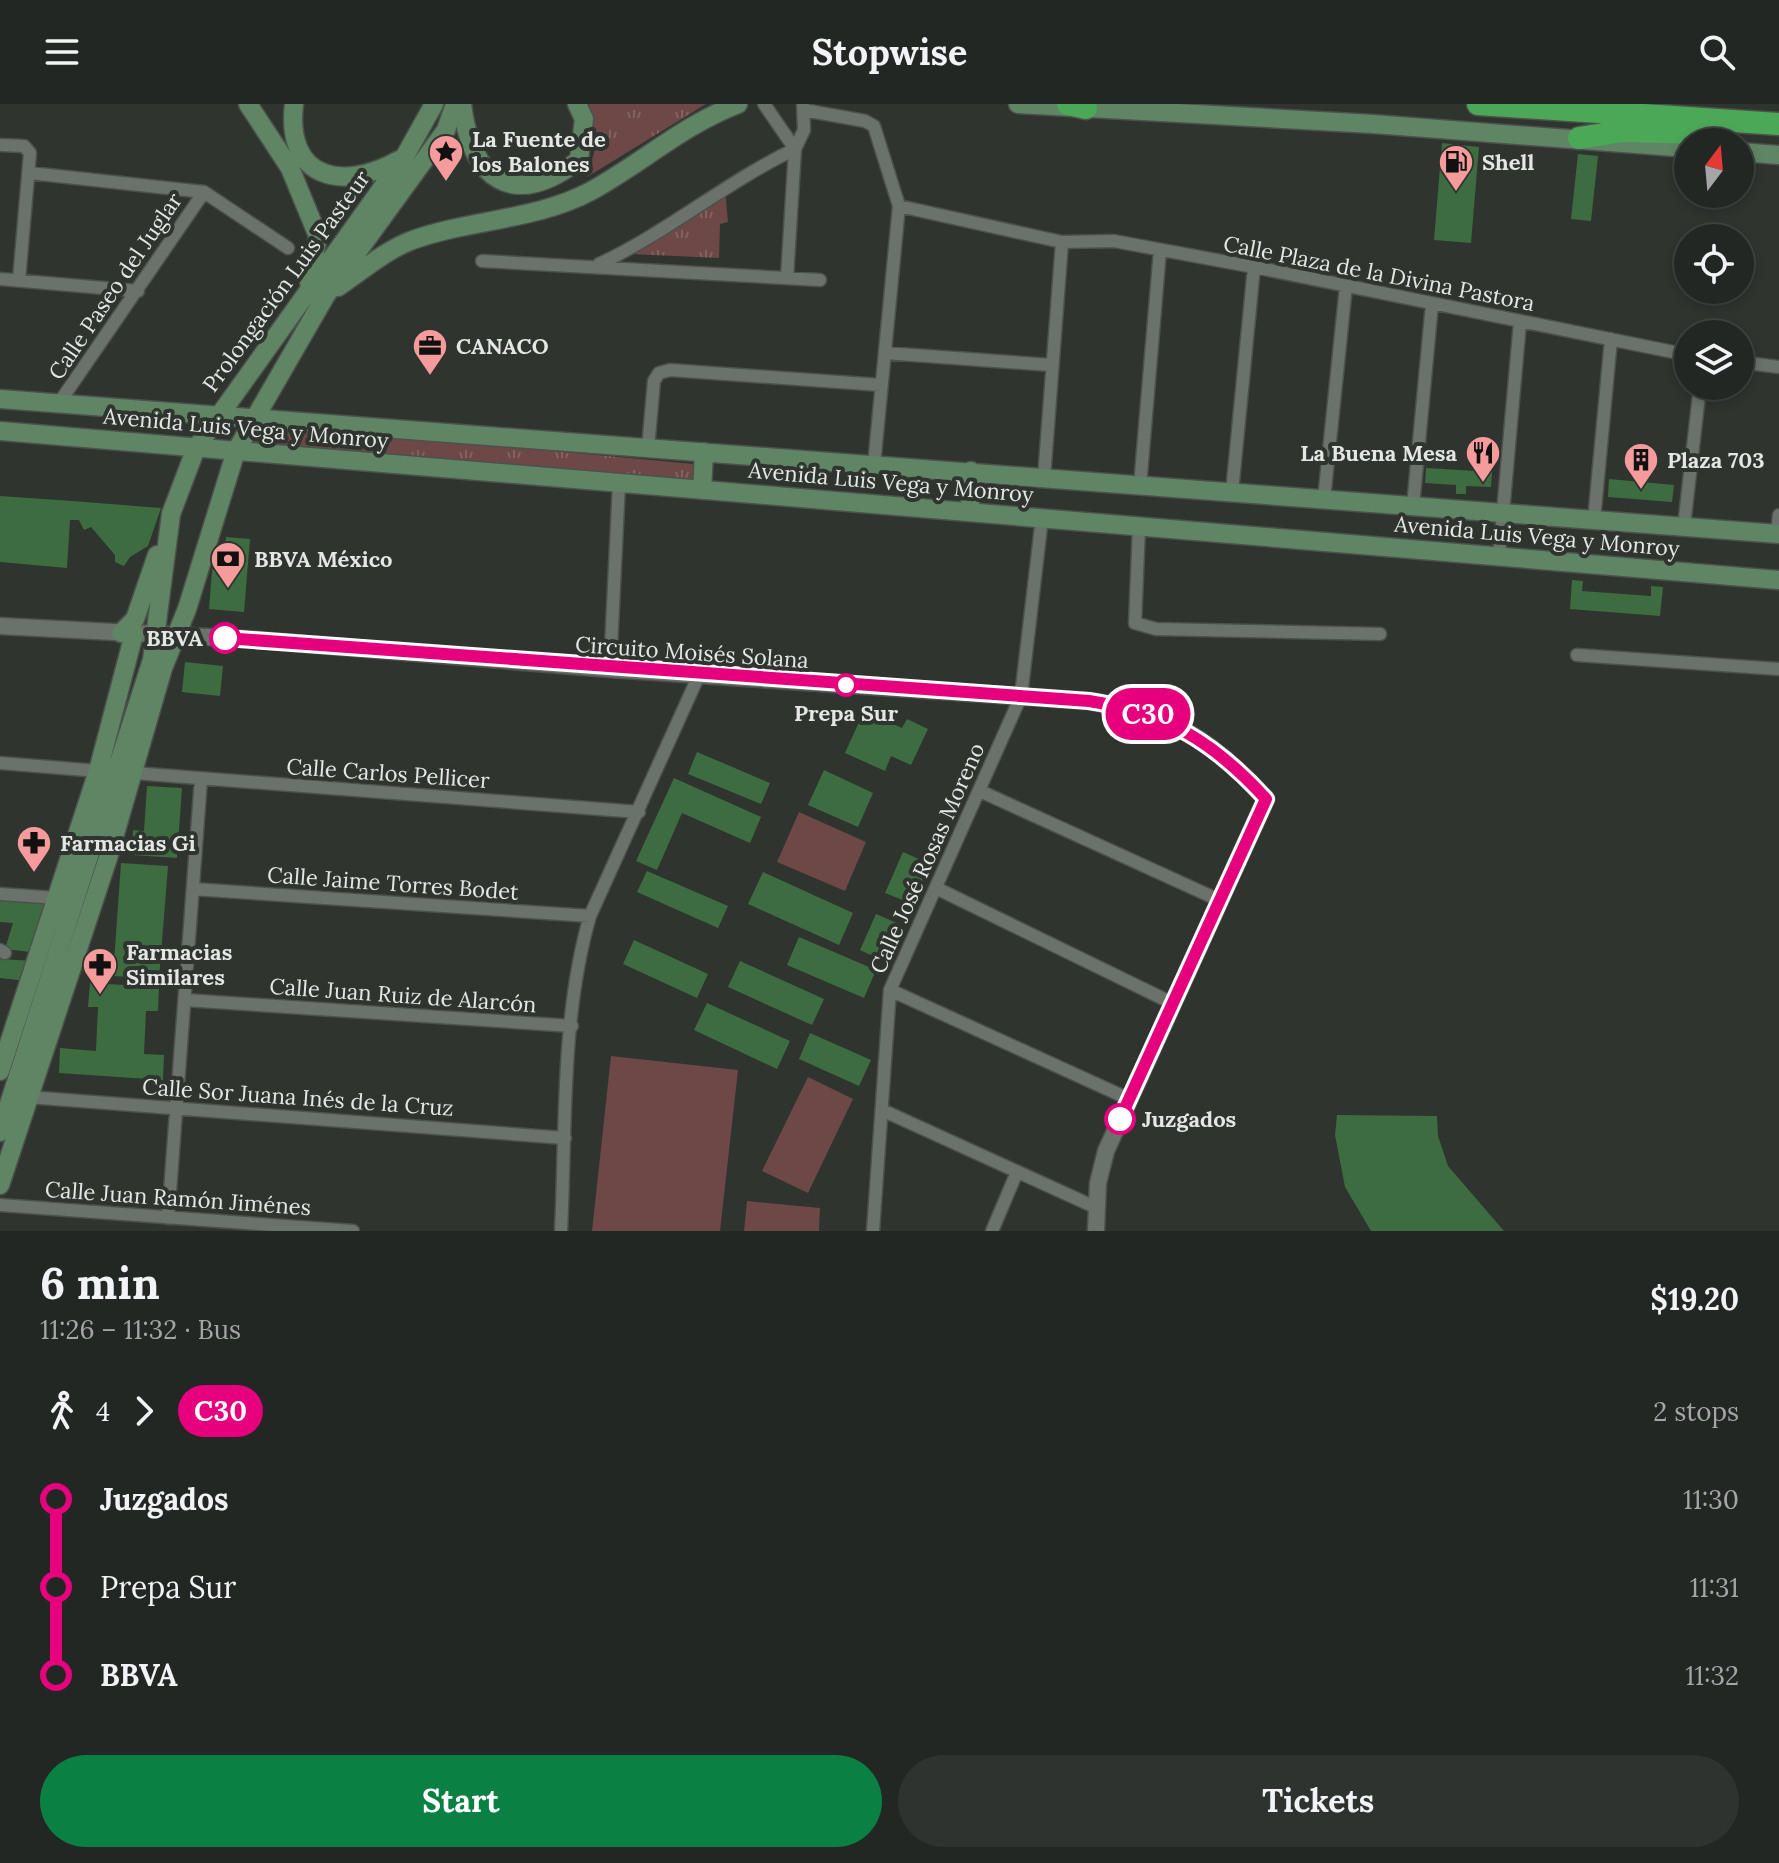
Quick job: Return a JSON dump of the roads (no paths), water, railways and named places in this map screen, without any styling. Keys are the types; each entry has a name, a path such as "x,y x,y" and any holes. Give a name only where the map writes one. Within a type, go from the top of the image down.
{"highway":[{"path":"1478,104 1779,124"},
{"path":"1579,138 1622,131 1779,132"}],"main road":[{"path":"248,104 290,168 318,236 306,294"},
{"path":"294,104 292,123 297,148 313,168 348,179 367,176 405,156"},
{"name":"Prolongación Luis Pasteur","path":"0,1185 134,773 166,635 171,514 196,448 405,156 434,104"},
{"name":"Prolongación Luis Pasteur","path":"0,1132 166,635 236,451 326,295 446,130 455,104"},
{"path":"462,104 468,138 487,171 508,183 526,186 545,183 579,160 584,119 577,104"},
{"path":"326,295 377,258 411,241 543,211 591,191 699,120 738,104"},
{"path":"1018,104 1579,138 1674,147"},
{"path":"1754,153 1779,155"},
{"path":"0,402 1,431"},
{"name":"Avenida Luis Vega y Monroy","path":"0,402 59,403 1594,520 1778,528"},
{"name":"Avenida Luis Vega y Monroy","path":"1,431 1779,580"},
{"path":"702,490 704,452"},
{"path":"970,512 971,471"},
{"path":"0,1071 7,1028 57,898 98,771 127,634 171,514"}],"street":[{"path":"764,104 795,149"},
{"path":"787,278 795,149 804,130 803,107 865,121 874,126 899,206 874,465"},
{"path":"0,145 30,148 19,280"},
{"path":"597,265 630,250 764,164 795,149"},
{"path":"30,173 204,192 288,248"},
{"name":"Calle Paseo del Juglar","path":"59,403 204,192"},
{"name":"Calle Plaza de la Divina Pastora","path":"899,206 1062,242 1114,241 1254,267 1674,352"},
{"path":"1044,478 1062,242"},
{"path":"1140,486 1160,250"},
{"path":"482,261 597,265 820,280"},
{"path":"1232,492 1254,267"},
{"path":"0,279 138,291"},
{"path":"1324,499 1346,286"},
{"path":"1413,506 1432,304"},
{"path":"1499,557 1520,322"},
{"path":"1594,520 1611,339"},
{"path":"885,353 1051,365"},
{"path":"1754,364 1779,367"},
{"path":"648,448 654,381 659,373 670,370 881,385"},
{"path":"1684,526 1698,400"},
{"path":"610,669 619,483"},
{"name":"Calle José Rosas Moreno","path":"873,1231 890,990 1021,696 1042,518"},
{"path":"1139,527 1135,623 1156,629 1380,634"},
{"name":"Circuito Moisés Solana","path":"0,626 166,635 1089,701 1150,715 1200,738 1231,761 1266,799 1103,1160 1096,1231"},
{"path":"1577,655 1779,669"},
{"path":"561,1231 572,1026 580,950 590,916 699,675"},
{"path":"0,763 98,771"},
{"name":"Calle Carlos Pellicer","path":"134,773 639,812"},
{"path":"168,1218 201,779"},
{"path":"980,791 1219,900"},
{"path":"936,888 1172,1003"},
{"name":"Calle Jaime Torres Bodet","path":"193,889 590,916"},
{"path":"0,894 57,898"},
{"path":"890,990 1129,1099"},
{"name":"Calle Juan Ruiz de Alarcón","path":"185,1000 572,1026"},
{"name":"Calle Sor Juana Inés de la Cruz","path":"28,1097 565,1138"},
{"path":"882,1110 1097,1208"},
{"path":"992,1231 1017,1172"},
{"name":"Calle Juan Ramón Jiménes","path":"0,1205 230,1226 353,1231"}],"place":[{"name":"La Fuente de los Balones","path":"446,183"},
{"name":"Shell","path":"1456,193"},
{"name":"CANACO","path":"430,377"},
{"name":"La Buena Mesa","path":"1483,484"},
{"name":"Plaza 703","path":"1641,491"},
{"name":"BBVA México","path":"228,590"},
{"name":"BBVA","path":"225,638"},
{"name":"Prepa Sur","path":"846,685"},
{"name":"Farmacias Gi","path":"34,874"},
{"name":"Farmacias Similares","path":"100,996"},
{"name":"Juzgados","path":"1120,1119"}]}
